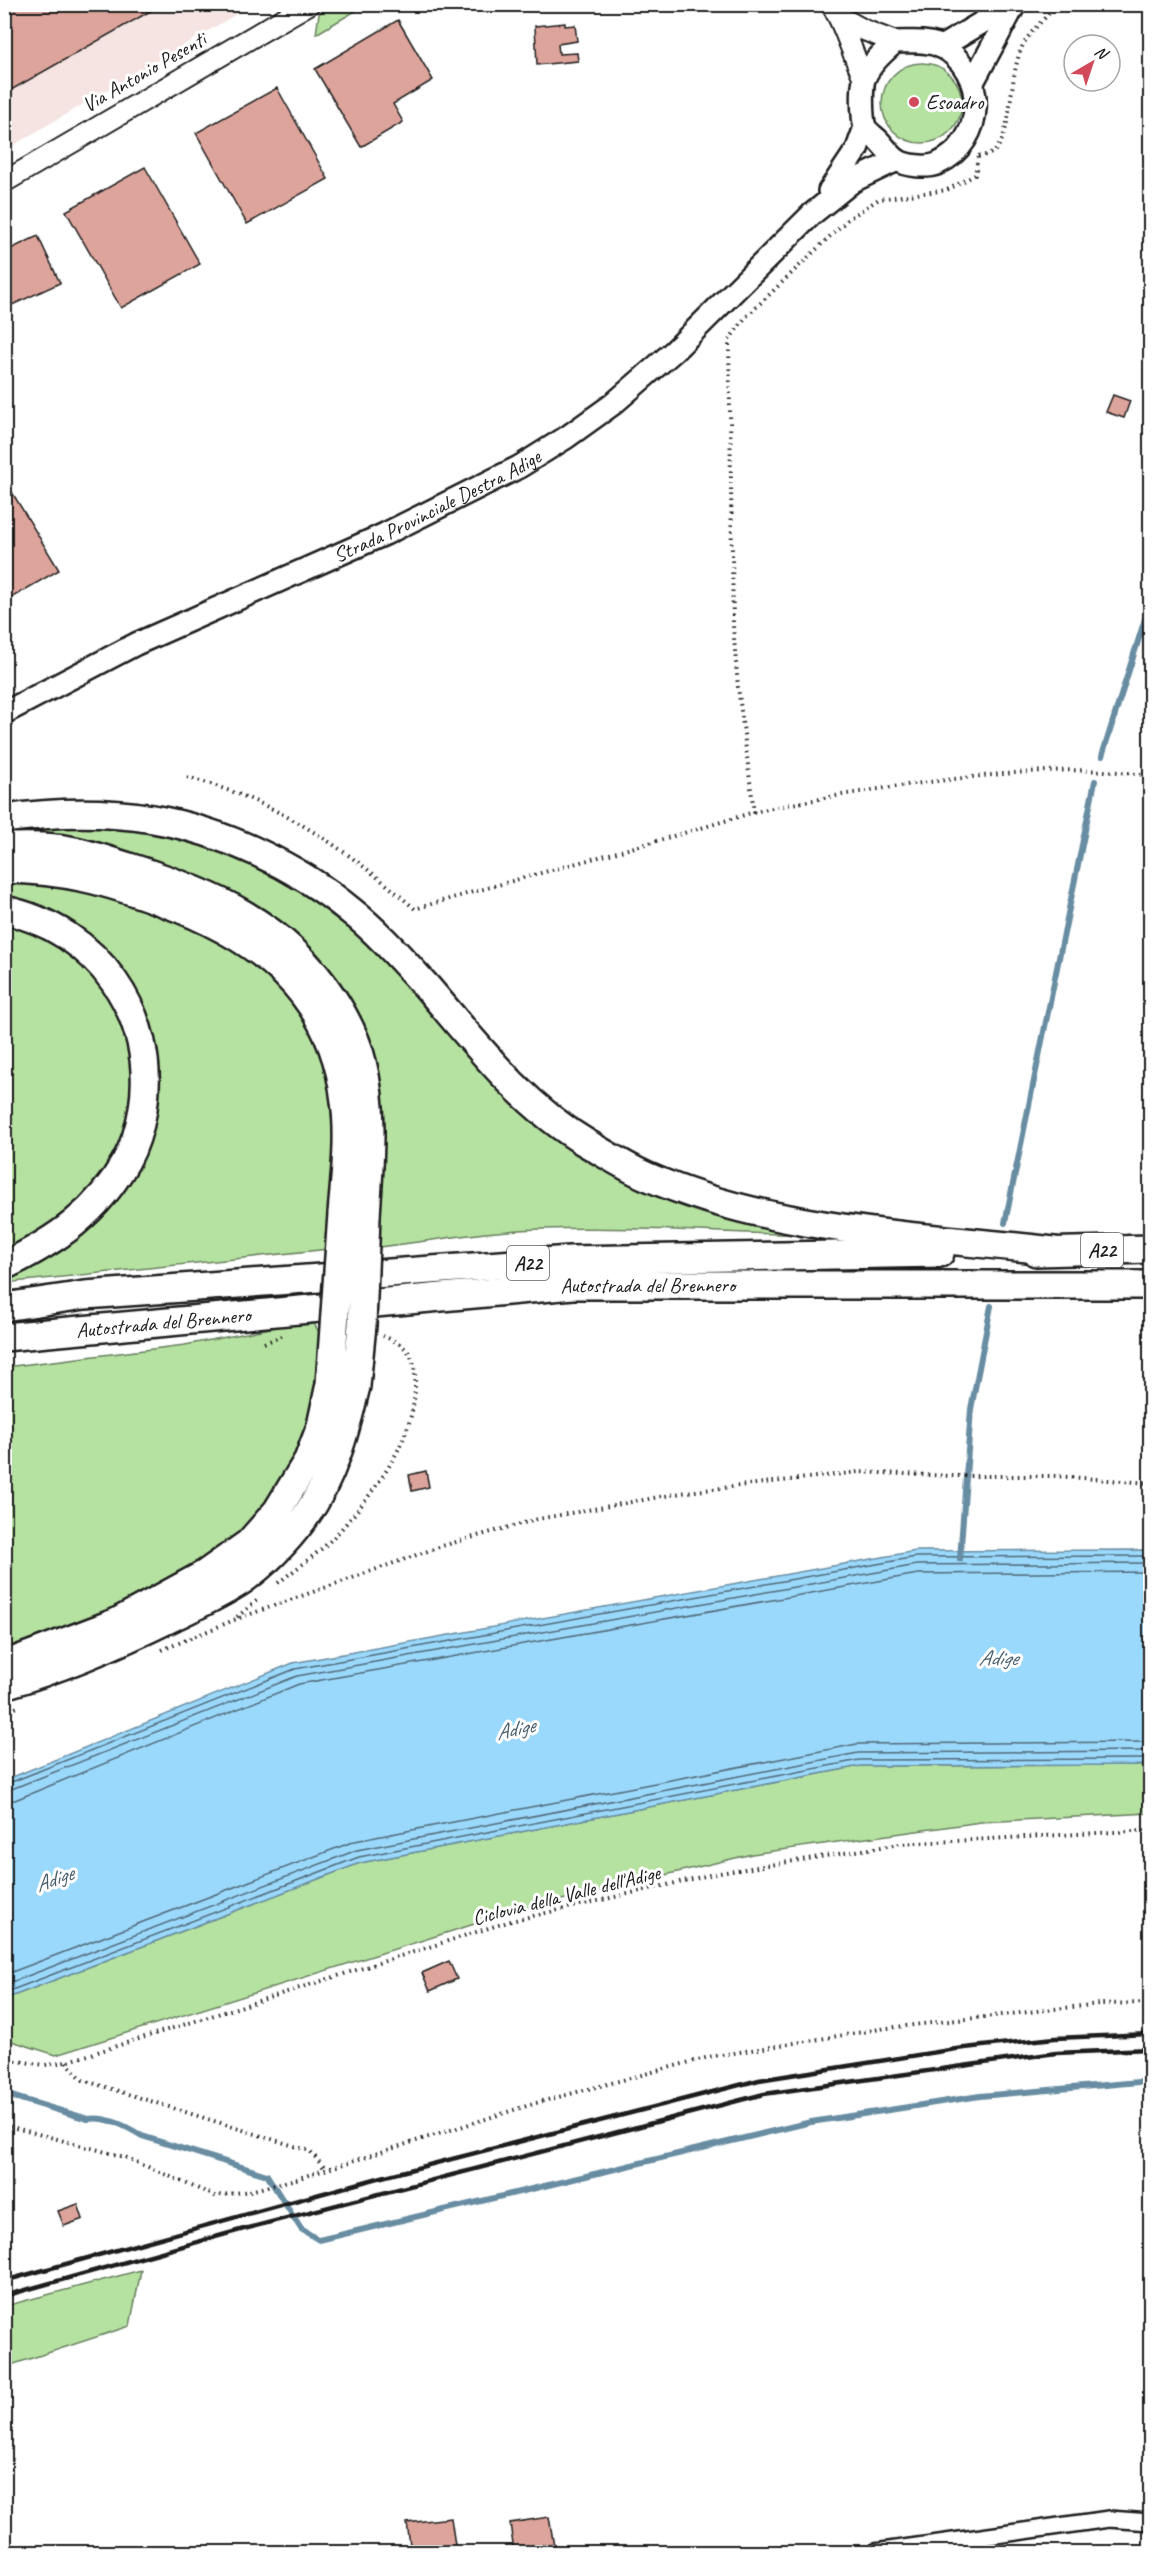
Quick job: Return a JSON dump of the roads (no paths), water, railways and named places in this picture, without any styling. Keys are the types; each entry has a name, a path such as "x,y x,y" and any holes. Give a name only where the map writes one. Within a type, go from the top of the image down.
{"highway":[{"path":"4,819 52,814 101,814 154,819 211,834 284,866 327,893 366,923 518,1091 585,1143 644,1175 721,1203 840,1229 1054,1251"},
{"path":"4,847 56,848 154,875 212,897 251,917 279,936 302,958 321,981 345,1018 362,1061 369,1102 371,1147 354,1215"},
{"path":"4,869 74,874 198,915 236,933 268,956 294,982 310,1003 327,1034 339,1070 345,1101 347,1153 362,1325 343,1385 321,1426 308,1460 277,1512 249,1543 206,1574 136,1612 54,1647 4,1665"},
{"path":"4,910 48,924 76,941 94,957 116,983 132,1009 138,1026 145,1059 146,1092 140,1129 128,1159 100,1199 77,1222 45,1246 4,1266"},
{"name":"Autostrada del Brennero","path":"4,1307 85,1295 570,1260 1150,1249"},
{"name":"Autostrada del Brennero","path":"4,1337 573,1285 1150,1285"},
{"path":"4,1352 36,1348 150,1324"},
{"path":"4,1685 47,1672 146,1631 217,1594 258,1567 288,1538 305,1516 320,1492 338,1454 343,1385"}],"main road":[{"path":"941,47 1014,4"},
{"path":"973,82 1014,4"},
{"path":"895,42 926,42 941,47 959,60 973,82 976,99 973,126 957,151 935,165 919,165 897,160 865,127 862,98 864,78 878,58 895,42"},
{"name":"Strada Provinciale Destra Adige","path":"812,214 845,170 865,127"},
{"name":"Strada Provinciale Destra Adige","path":"4,713 136,644 385,534 519,467 567,437 613,404 674,351 812,214 852,181 897,160"}],"street":[{"name":"Via Antonio Pesenti","path":"4,182 309,4"},
{"path":"835,11 864,30 895,42"},
{"path":"835,11 864,78"},
{"path":"875,2553 1109,2520 1150,2522"}],"water":[{"name":"Adige","path":"1150,1550 1150,1765 860,1766 360,1863 5,1999 5,1780 293,1663 916,1551"}],"waterway":[{"path":"1102,756 1150,603"},
{"path":"1005,1223 1095,781"},
{"path":"960,1559 971,1409 991,1306"},
{"path":"4,2094 88,2119 109,2120 142,2136 267,2175 301,2229 319,2240 811,2122 980,2096 1150,2081"}],"railway":[{"path":"4,2281 382,2177 759,2080 956,2049 1055,2038 1150,2034"},
{"path":"4,2296 244,2229 764,2094 1056,2053 1150,2049"}],"place":[{"name":"Esoadro","path":"914,102"}]}
